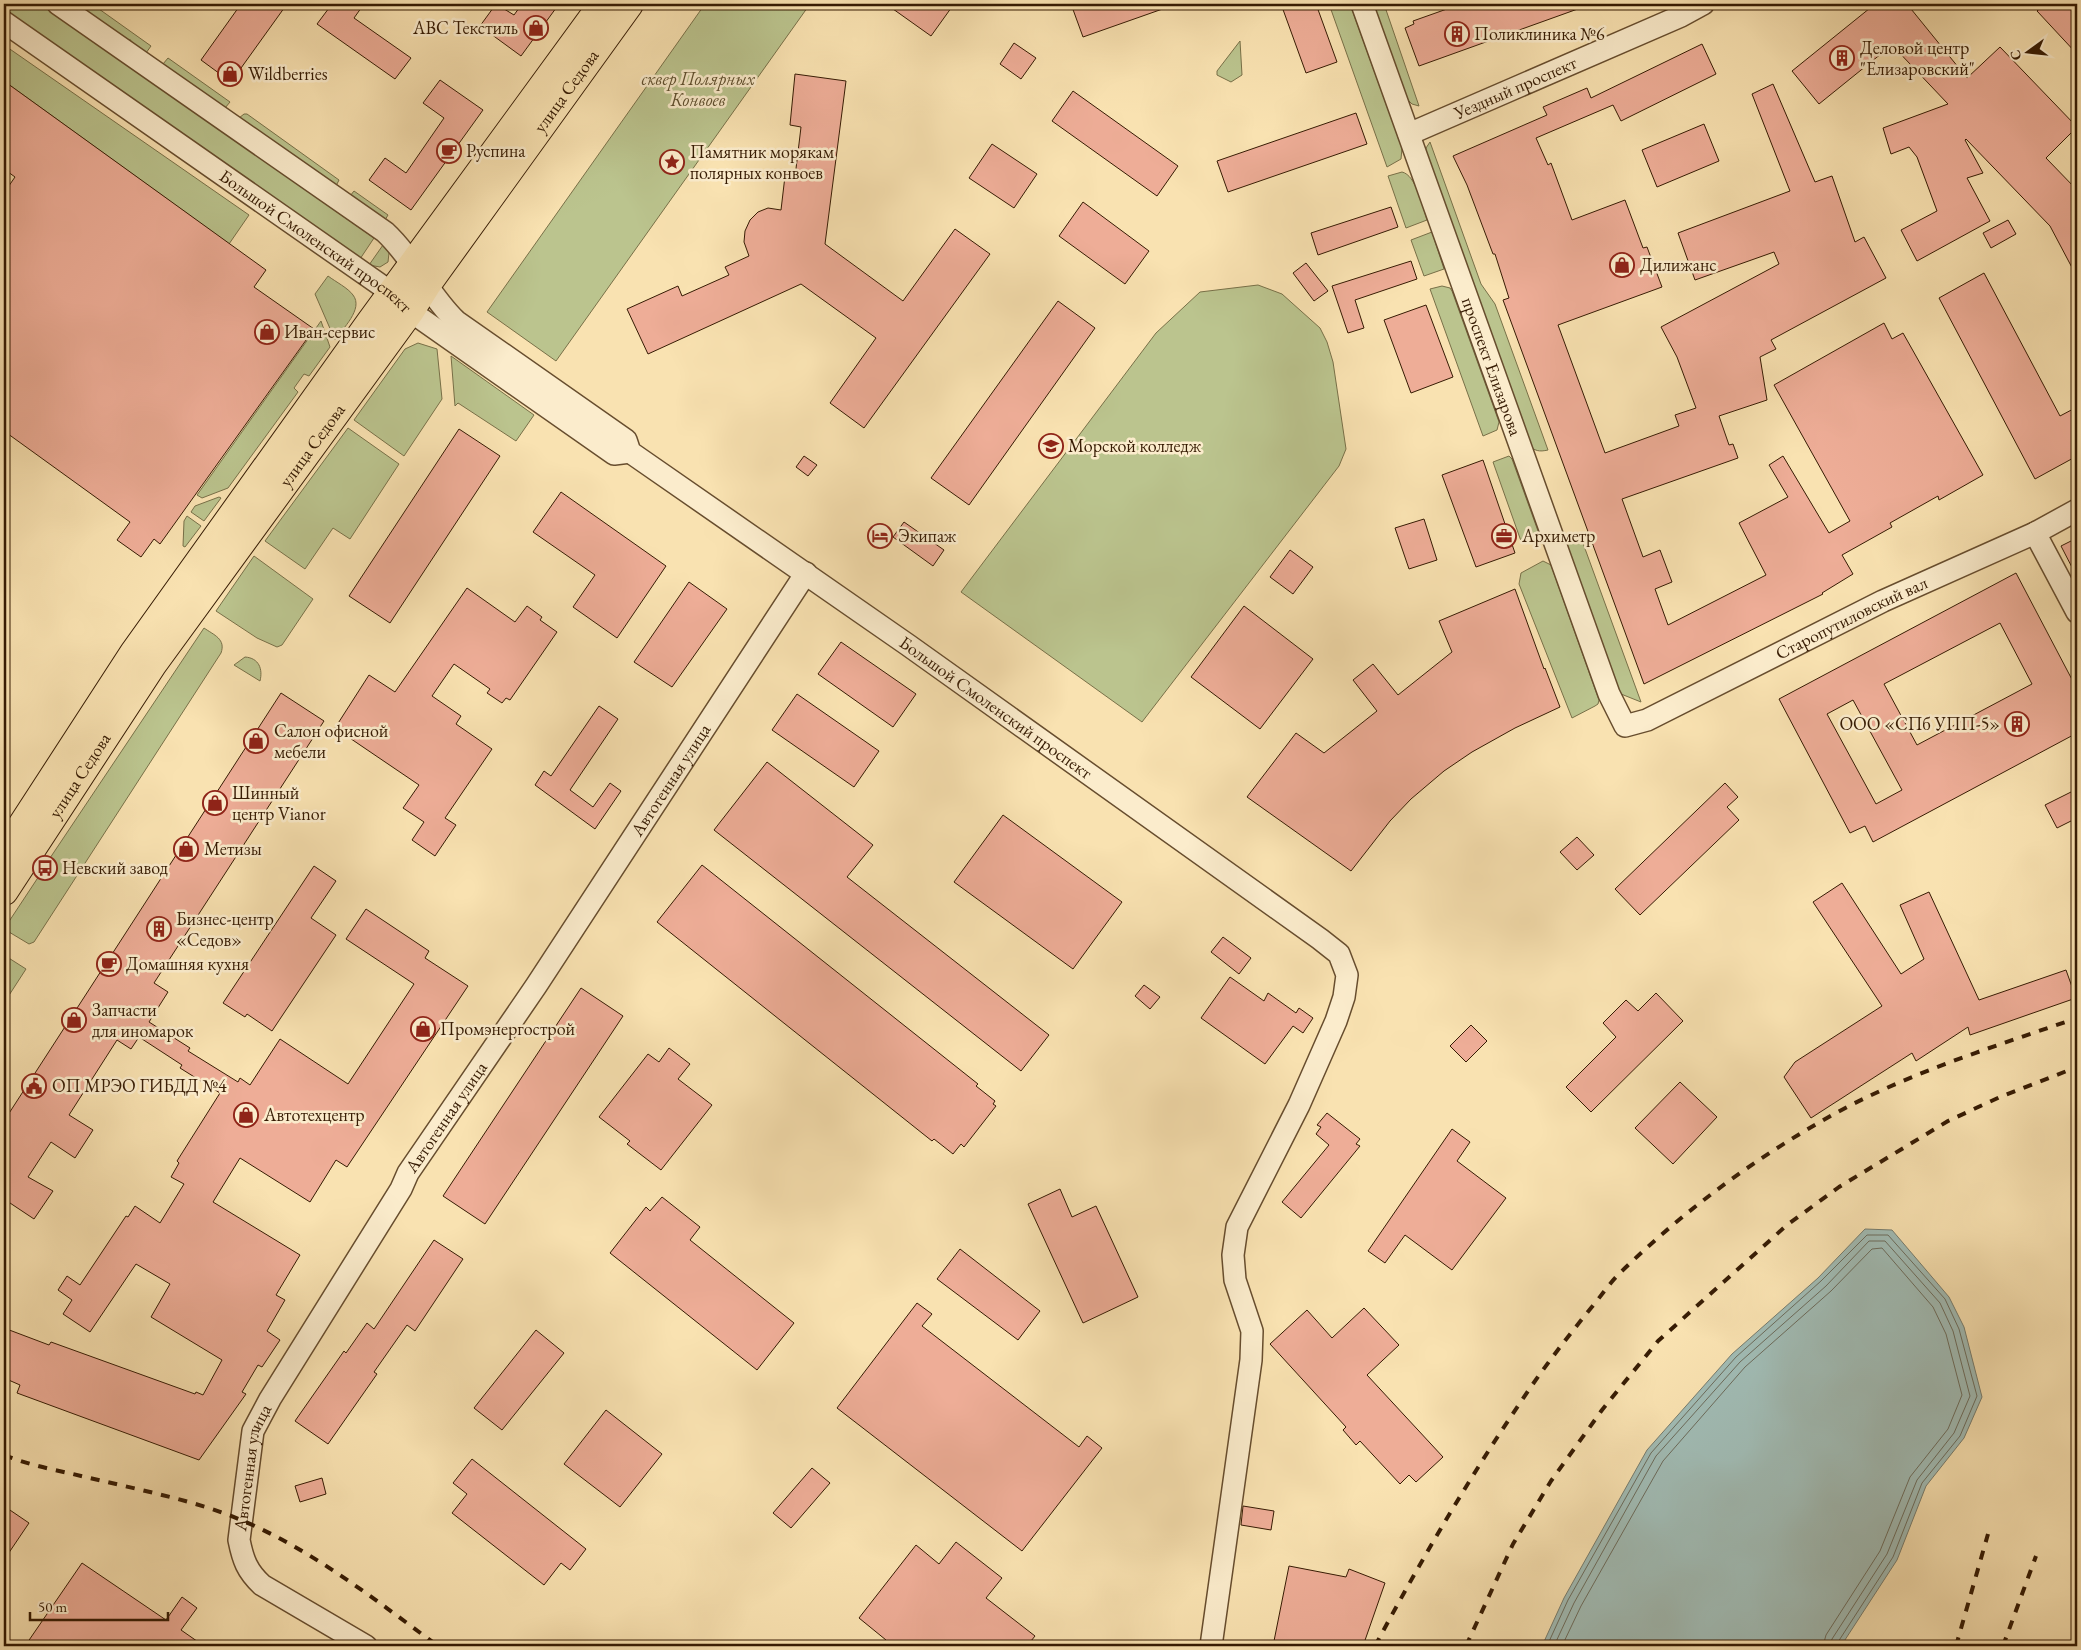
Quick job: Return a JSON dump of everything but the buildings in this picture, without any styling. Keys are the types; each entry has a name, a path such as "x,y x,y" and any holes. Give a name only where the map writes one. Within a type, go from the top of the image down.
{"main road":[{"name":"улица Седова","path":"4,891 152,665 603,4"},
{"name":"улица Седова","path":"420,274 629,4"},
{"name":"улица Седова","path":"4,853 134,653 401,302"}],"street":[{"name":"Большой Смоленский проспект","path":"58,4 385,232 400,246 439,305 456,321 626,440 630,452 806,573 1339,954 1346,975 1344,997 1336,1021 1300,1105 1237,1227 1233,1255 1235,1280 1252,1331 1251,1351 1212,1646"},
{"name":"проспект Елизарова","path":"1362,4 1609,694 1626,726"},
{"name":"Уездный проспект","path":"1409,134 1681,16 1703,4"},
{"name":"Большой Смоленский проспект","path":"4,22 614,454 630,452"},
{"name":"Старопутиловский вал","path":"1626,726 1648,720 1883,601 2035,533 2077,510"},
{"path":"2035,533 2077,612"},
{"name":"Автогенная улица","path":"366,1646 262,1585 250,1574 242,1556 238,1540 253,1431 270,1399 401,1190 408,1173 536,986 806,573"}],"green space":[{"path":"4,4 41,4 374,238 360,259 4,9"},
{"path":"83,4 92,4 151,46 146,53 130,42 131,40 128,40 81,7"},
{"name":"сквер Полярных Конвоев","path":"705,4 810,4 556,361 487,312"},
{"path":"1329,4 1350,4 1402,148 1401,159 1387,167"},
{"path":"1372,4 1384,4 1419,106 1412,104 1406,98"},
{"path":"1240,41 1242,75 1231,82 1217,75 1217,71"},
{"path":"4,45 249,215 229,244 4,81"},
{"path":"168,58 230,102 225,108 163,64"},
{"path":"247,114 339,180 336,186 239,118"},
{"path":"1430,142 1481,284 1495,304 1548,450 1537,451 1528,445 1426,156 1426,148"},
{"path":"1402,172 1407,174 1415,185 1427,220 1406,228 1388,176"},
{"path":"354,191 388,215 385,220 350,196"},
{"path":"1432,232 1444,269 1424,276 1411,240"},
{"path":"383,245 389,253 388,262 380,267 369,265"},
{"path":"328,276 348,290 356,301 351,319 335,340 315,294"},
{"path":"1258,285 1282,294 1320,328 1327,342 1333,362 1346,449 1339,466 1142,722 961,592 1156,333 1200,292"},
{"path":"1442,286 1450,288 1452,291 1499,422 1497,430 1483,436 1430,289"},
{"path":"321,321 330,347 309,376 304,374 294,388 298,392 228,488 202,498 197,495"},
{"path":"418,343 437,349 442,399 404,456 354,420 405,349"},
{"path":"451,356 534,415 516,441 458,403 455,406"},
{"path":"348,428 399,464 350,539 333,528 305,569 265,541"},
{"path":"1509,456 1512,459 1538,531 1536,535 1521,541 1493,462"},
{"path":"219,497 221,498 204,521 191,512 195,506"},
{"path":"187,516 201,526 185,547 183,546 184,521"},
{"path":"1580,535 1641,702 1621,694 1615,686 1566,543"},
{"path":"254,556 313,599 282,645 277,647 257,638 216,611"},
{"path":"1543,561 1551,565 1599,700 1598,704 1572,718 1519,584 1521,573"},
{"path":"204,628 215,635 220,641 222,644 221,653 34,942 29,944 4,929 41,873 44,875 51,864 48,861"},
{"path":"245,657 254,659 259,665 261,672 260,681 234,665"},
{"path":"4,955 26,969 4,1003"}],"water":[{"path":"1865,1229 1892,1230 1949,1297 1964,1327 1982,1397 1964,1438 1926,1486 1897,1560 1841,1646 1542,1646 1564,1598 1647,1450 1732,1354 1818,1278"}],"railway":[{"path":"1375,1646 1480,1464 1544,1368 1611,1283 1647,1248 1698,1205 1751,1165 1836,1113 1924,1072 2077,1018"},
{"path":"1466,1646 1513,1544 1551,1481 1602,1410 1658,1341 1787,1225 1839,1187 1948,1121 2000,1097 2077,1067"},
{"path":"4,1455 38,1466 192,1503 241,1520 271,1534 329,1568 357,1586 438,1646"},
{"path":"1956,1646 1988,1534"},
{"path":"2003,1646 2036,1556"}],"place":[{"name":"ABC Текстиль","path":"536,28"},
{"name":"Поликлиника №6","path":"1457,34"},
{"name":"Деловой центр \"Елизаровский\"","path":"1842,58"},
{"name":"Wildberries","path":"230,74"},
{"name":"Руспина","path":"449,151"},
{"name":"Памятник морякам полярных конвоев","path":"672,162"},
{"name":"Дилижанс","path":"1622,265"},
{"name":"Иван-сервис","path":"267,332"},
{"name":"Морской колледж","path":"1051,446"},
{"name":"Экипаж","path":"880,536"},
{"name":"Архиметр","path":"1504,536"},
{"name":"ООО «СПб УПП-5»","path":"2017,724"},
{"name":"Салон офисной мебели","path":"256,741"},
{"name":"Шинный центр Vianor","path":"215,803"},
{"name":"Метизы","path":"186,849"},
{"name":"Невский завод","path":"45,868"},
{"name":"Бизнес-центр «Седов»","path":"159,929"},
{"name":"Домашняя кухня","path":"109,964"},
{"name":"Запчасти для иномарок","path":"74,1020"},
{"name":"Промэнергострой","path":"423,1029"},
{"name":"ОП МРЭО ГИБДД №4","path":"34,1086"},
{"name":"Автотехцентр","path":"246,1115"}]}
